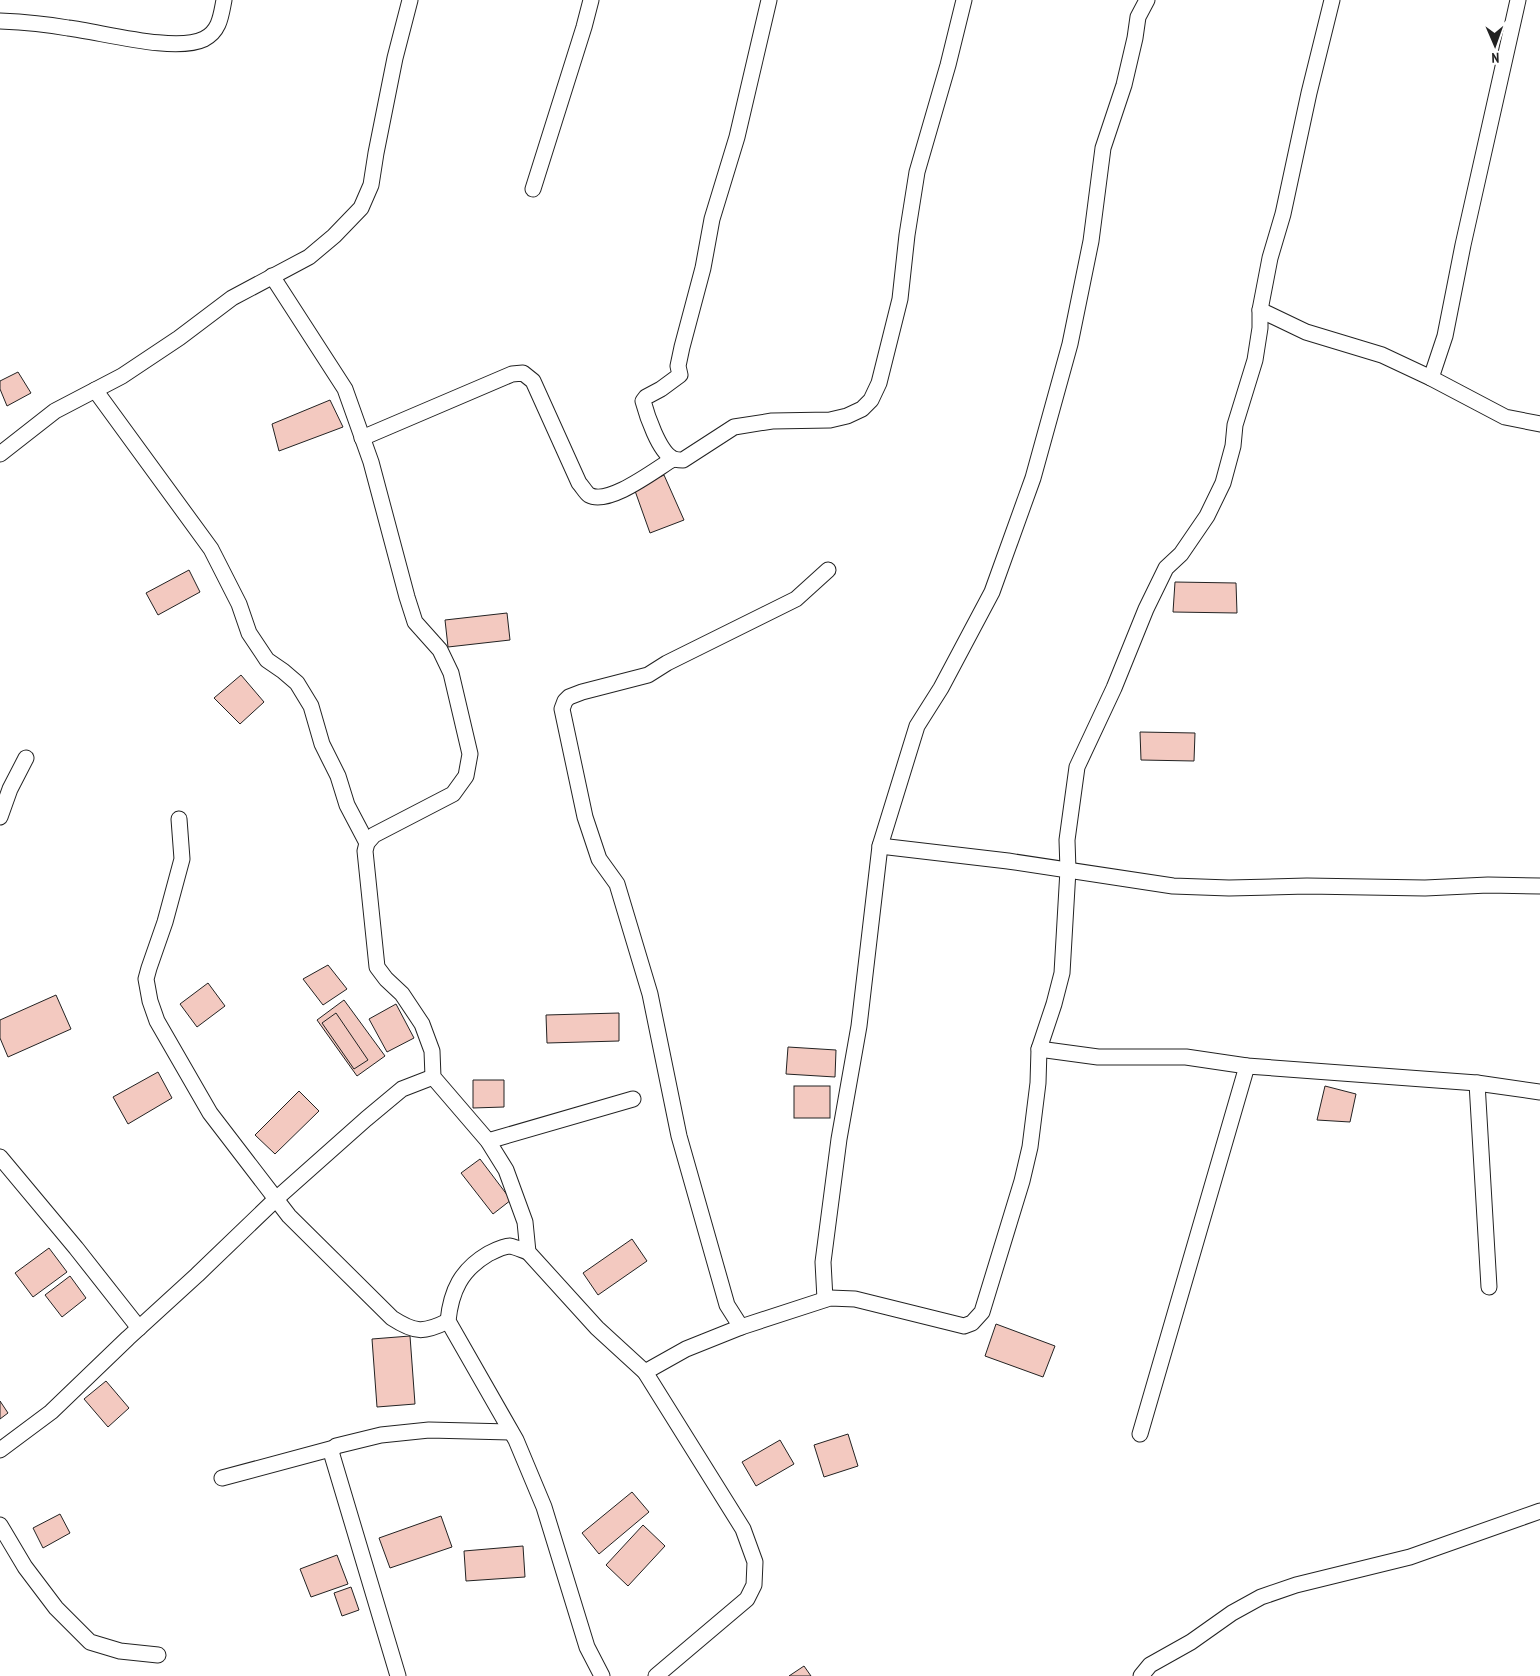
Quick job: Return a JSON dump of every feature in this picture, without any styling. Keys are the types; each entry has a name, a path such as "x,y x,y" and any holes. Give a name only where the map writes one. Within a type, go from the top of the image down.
{"street":[{"path":"0,21 69,28 161,43 193,42 206,38 218,26 224,0"},
{"path":"1,450 55,411 122,376 179,338 232,298 309,257 334,236 361,208 371,184 395,58 410,0"},
{"path":"533,189 591,0"},
{"path":"769,0 736,137 712,219 703,268 678,366 680,375 646,397 643,402 660,444 673,459 683,460 734,427 772,421 830,420 847,416 862,409 871,400 879,384 900,299 907,235 917,172 964,0"},
{"path":"826,1299 823,1262 839,1139 860,1026 880,846 917,726 941,688 992,592 1033,478 1072,335 1091,241 1103,148 1124,85 1138,17 1147,0"},
{"path":"645,1372 686,1349 741,1327 830,1298 855,1299 964,1326 972,1322 982,1312 1022,1181 1030,1147 1038,1083 1039,1049 1062,973 1068,840 1077,767 1114,688 1146,609 1166,568 1181,554 1207,516 1223,483 1233,446 1235,426 1255,360 1260,328 1260,310 1270,258 1283,214 1309,92 1332,0"},
{"path":"1431,378 1445,336 1463,245 1518,0"},
{"path":"272,276 345,389 371,462 415,622 440,650 451,673 470,754 466,776 452,794 374,835 367,843 365,851 377,968 402,994 422,1024 432,1051 434,1077 488,1141 506,1170 525,1222 528,1252"},
{"path":"1260,310 1306,332 1382,355 1431,378 1505,417 1540,424"},
{"path":"362,438 512,374 523,373 533,381 579,483 590,495 601,497 619,492 673,459"},
{"path":"95,390 211,549 239,604 249,633 266,660 283,671 297,684 311,706 322,744 338,776 347,805 367,843"},
{"path":"741,1327 727,1305 684,1155 650,994 616,884 599,859 585,817 562,709 568,697 648,675 667,662 796,599 828,570"},
{"path":"0,816 10,789 26,758"},
{"path":"179,819 182,859 166,922 146,979 150,1001 157,1021 210,1113 288,1216 392,1318 407,1328 420,1330 433,1328 448,1321"},
{"path":"880,846 1008,861 1173,886 1229,888 1540,886"},
{"path":"1039,1049 1098,1056 1186,1058 1247,1066 1477,1083 1540,1092"},
{"path":"1140,1434 1247,1066"},
{"path":"0,1450 51,1412 276,1198 366,1119 402,1089 434,1077"},
{"path":"1477,1083 1489,1287"},
{"path":"488,1141 633,1099"},
{"path":"0,1157 76,1248 139,1328"},
{"path":"602,1676 587,1647 544,1507 511,1432 448,1321 454,1292 462,1277 475,1261 494,1250 509,1246 528,1252 597,1328 645,1372 743,1529 755,1562 754,1585 747,1599 656,1676"},
{"path":"222,1478 381,1435 430,1430 511,1432"},
{"path":"334,1448 332,1455 398,1676"},
{"path":"1141,1676 1150,1665 1191,1642 1232,1613 1261,1597 1296,1585 1410,1557 1540,1511"},
{"path":"0,1525 25,1566 56,1608 90,1642 120,1651 158,1655"}],"building":[{"path":"18,372 31,393 7,406 0,389 0,381"},
{"path":"330,400 343,427 279,451 272,424"},
{"path":"664,475 684,520 650,533 634,488"},
{"path":"189,570 200,592 158,615 146,593"},
{"path":"1175,582 1236,583 1237,613 1173,612"},
{"path":"507,613 510,640 448,647 445,620"},
{"path":"241,675 264,702 240,724 214,698"},
{"path":"1140,732 1195,733 1194,761 1141,760"},
{"path":"328,965 347,989 323,1005 303,979"},
{"path":"208,983 225,1006 197,1027 180,1004"},
{"path":"56,995 71,1029 8,1057 0,1038 0,1020"},
{"path":"344,1000 385,1056 357,1076 317,1020"},
{"path":"396,1004 414,1038 387,1052 369,1019"},
{"path":"336,1013 368,1060 354,1069 322,1023"},
{"path":"619,1013 619,1041 547,1043 546,1015"},
{"path":"788,1047 836,1050 835,1077 786,1074"},
{"path":"158,1072 172,1098 128,1124 113,1097"},
{"path":"473,1080 504,1080 504,1107 473,1108"},
{"path":"794,1086 830,1086 830,1118 794,1118"},
{"path":"1325,1086 1356,1094 1350,1122 1317,1120"},
{"path":"299,1091 319,1111 275,1154 255,1135"},
{"path":"480,1159 511,1200 493,1214 461,1173"},
{"path":"632,1239 647,1261 598,1295 583,1273"},
{"path":"49,1248 67,1272 33,1297 15,1273"},
{"path":"70,1276 86,1298 62,1317 45,1295"},
{"path":"996,1324 1055,1346 1043,1377 985,1356"},
{"path":"410,1336 415,1404 377,1407 372,1339"},
{"path":"106,1381 129,1408 108,1427 84,1399"},
{"path":"0,1401 8,1413 0,1419"},
{"path":"848,1434 858,1466 824,1477 814,1445"},
{"path":"780,1440 794,1464 756,1486 742,1462"},
{"path":"632,1492 649,1512 599,1554 582,1533"},
{"path":"60,1514 70,1533 43,1548 33,1528"},
{"path":"441,1516 452,1547 390,1568 379,1538"},
{"path":"643,1525 665,1546 628,1586 606,1565"},
{"path":"523,1546 525,1577 466,1581 464,1551"},
{"path":"337,1555 348,1584 311,1597 300,1569"},
{"path":"351,1587 359,1610 342,1616 334,1593"},
{"path":"804,1666 811,1676 789,1676"}]}
